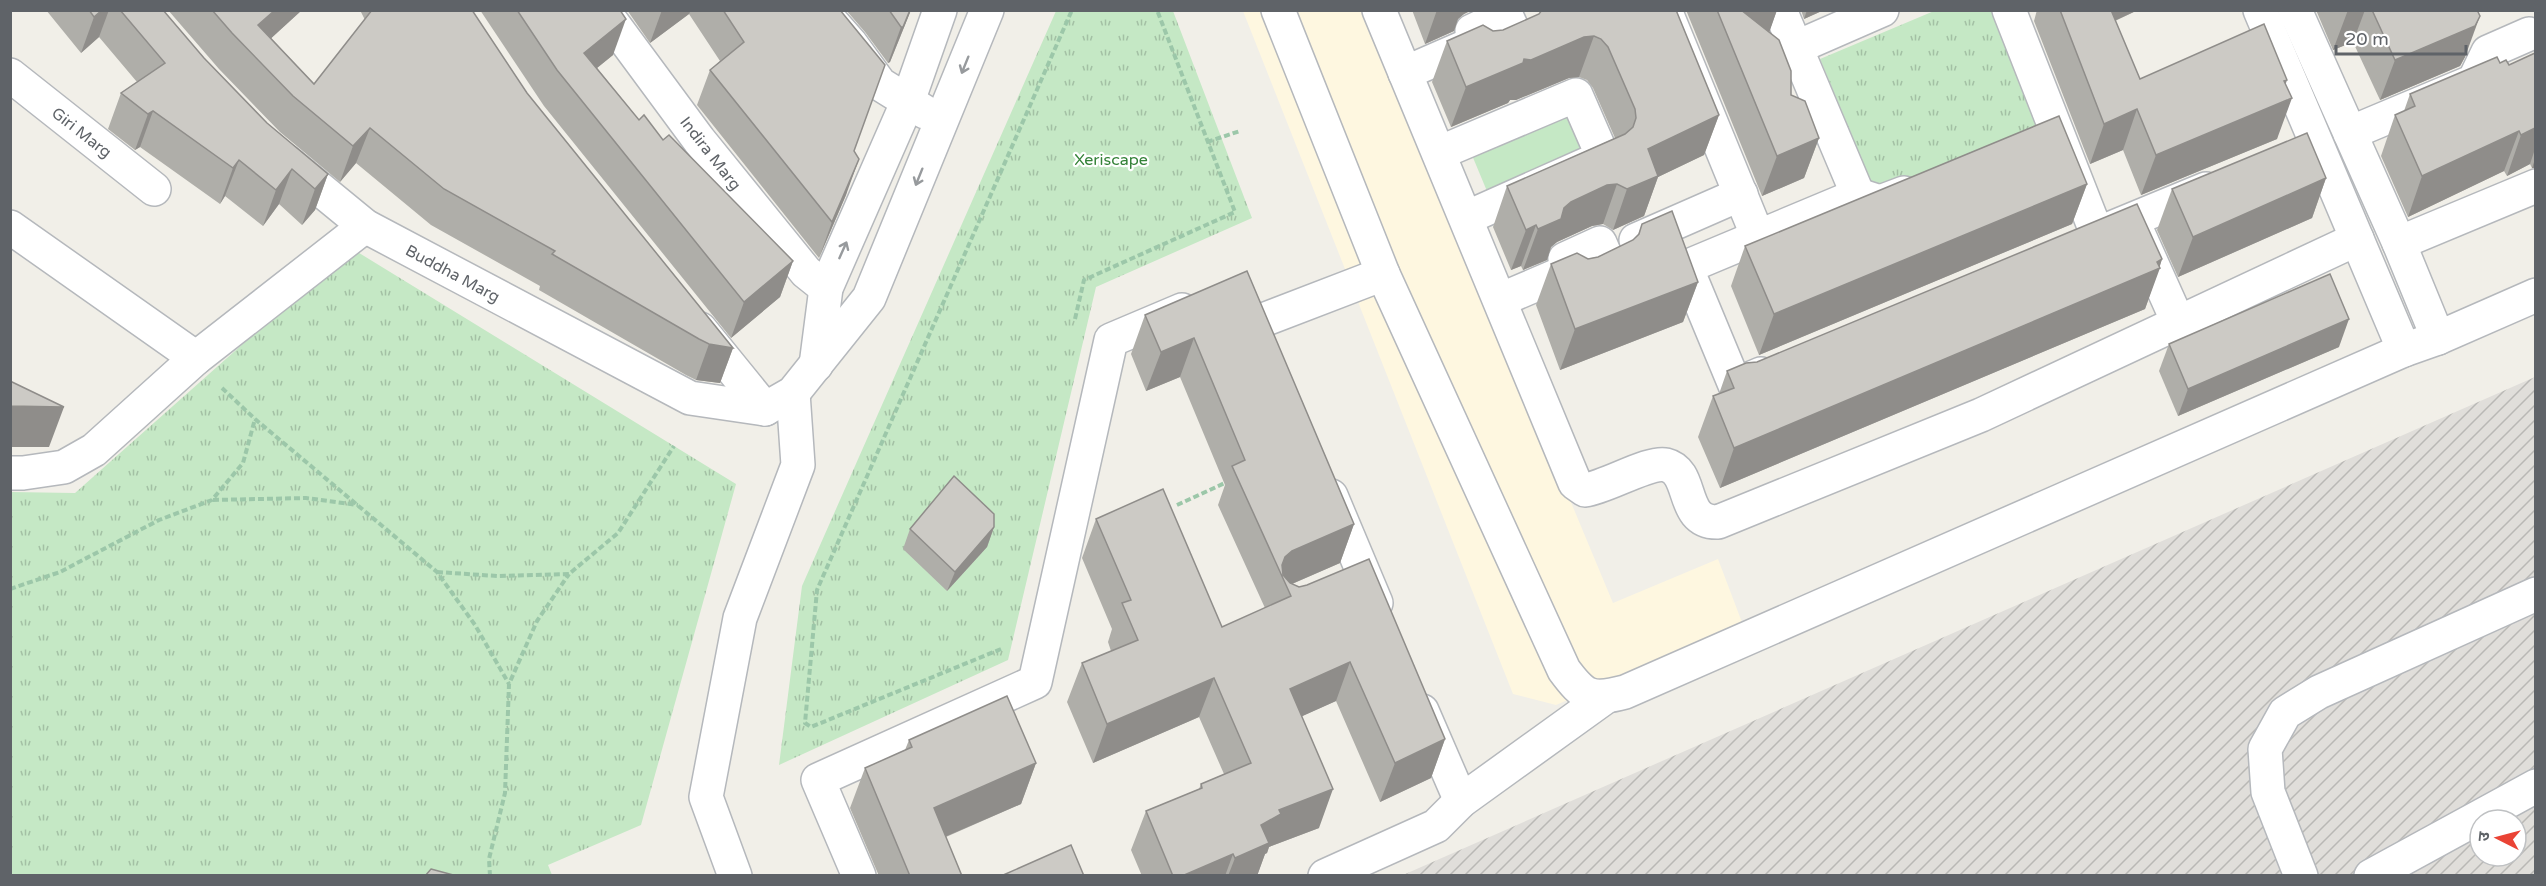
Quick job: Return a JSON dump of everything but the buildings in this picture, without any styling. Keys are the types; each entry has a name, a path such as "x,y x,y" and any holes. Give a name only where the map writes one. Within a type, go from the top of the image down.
{"street":[{"name":"Indira Marg","path":"603,10 706,149 806,272 826,288"},
{"path":"821,10 851,44 880,84 942,123"},
{"path":"779,401 815,367 869,298 987,10"},
{"path":"1278,10 1383,274 1564,670 1580,692 1604,698"},
{"path":"1378,10 1575,483 1585,490 1599,488 1655,464 1668,465 1678,473 1697,516 1707,523 1718,522 1981,415 2356,239"},
{"path":"1665,10 1758,237"},
{"path":"1780,10 1858,195"},
{"path":"1796,48 1882,10"},
{"path":"2009,10 2045,135 2086,239 2229,179"},
{"path":"2260,10 2403,350"},
{"path":"2295,10 2399,243 2438,338"},
{"path":"815,367 826,288 908,101 940,11"},
{"path":"1405,72 1476,42 1472,31 1506,15 1525,21"},
{"path":"2350,134 2474,81 2488,52 2529,34"},
{"name":"Giri Marg","path":"10,75 154,189"},
{"path":"1439,153 1576,95 1603,157 1466,218"},
{"path":"2284,156 2316,143"},
{"name":"Buddha Marg","path":"267,146 365,226 690,398 779,401"},
{"path":"1790,362 1735,385 1686,267 1858,195 1880,202 1935,180"},
{"path":"2399,243 2535,186"},
{"path":"1500,300 1570,270 1565,259 1600,243 1604,254 1741,194"},
{"path":"2132,220 2178,322"},
{"path":"10,473 64,467 94,450 196,358 365,226"},
{"path":"10,227 196,358"},
{"path":"1271,353 1252,308 1383,274"},
{"path":"1325,876 1436,826 1461,801 1604,698 1625,692 2403,350 2438,338 2535,295"},
{"path":"859,876 818,780 1035,682 1111,340 1209,298"},
{"path":"678,303 779,401 798,465 740,618 706,797 735,876"},
{"path":"1318,466 1349,580 1387,628"},
{"path":"2301,876 2268,792 2265,749 2285,713 2319,692 2535,594"},
{"path":"1410,682 1461,801"},
{"path":"2371,876 2535,786"}],"path":[{"path":"811,727 805,723 817,590 1072,10"},
{"path":"1207,142 1240,131"},
{"path":"196,358 209,375 255,419 437,572 475,625 509,684"},
{"path":"212,500 243,463 255,419"},
{"path":"490,876 489,859 505,793 509,684 537,621 569,574 618,533 674,446"},
{"path":"1177,505 1228,482"},
{"path":"10,589 60,572 159,520 212,500 306,498 358,505"},
{"path":"437,572 497,576 569,574"}],"shaded area":[{"path":"1243,11 1366,11 1613,603 1718,559 1743,625 1556,705 1513,694"},
{"path":"2535,377 2535,875 1403,875"}],"green space":[{"name":"Xeriscape","path":"1056,11 1173,11 1252,218 1096,287 1008,660 779,765 802,586"},
{"path":"1934,11 1994,11 2041,124 1876,194 1820,59"},
{"path":"1571,105 1591,153 1489,196 1469,148"},
{"path":"351,248 736,484 641,825 548,865 552,875 11,876 11,492 75,493"}]}
